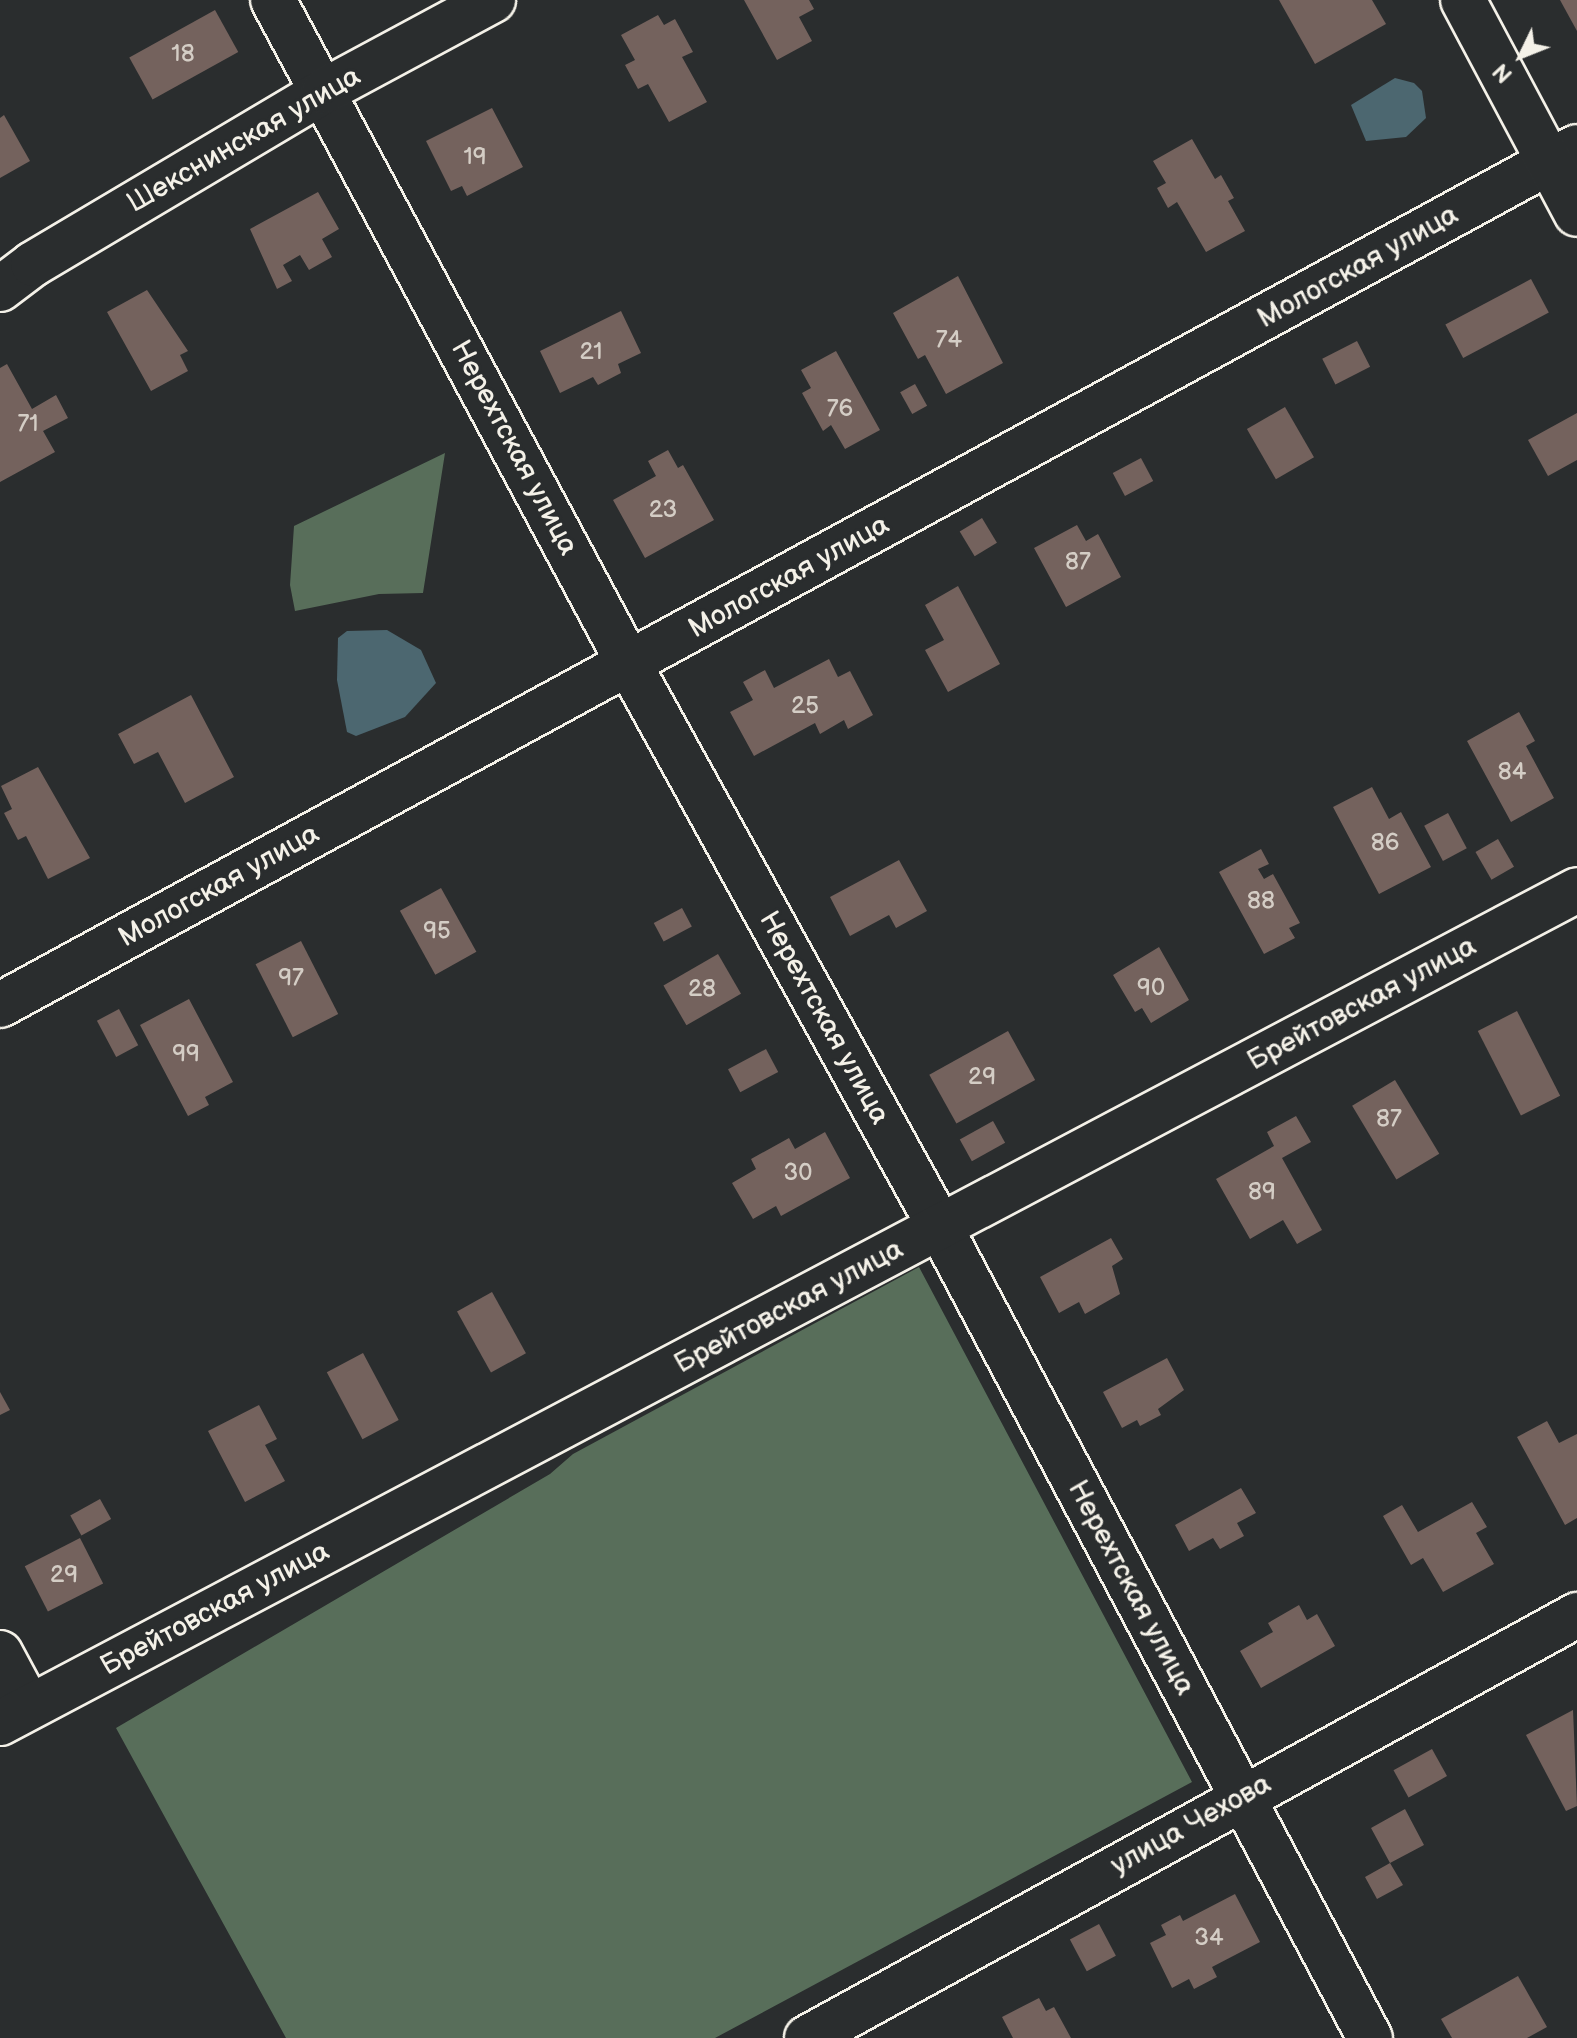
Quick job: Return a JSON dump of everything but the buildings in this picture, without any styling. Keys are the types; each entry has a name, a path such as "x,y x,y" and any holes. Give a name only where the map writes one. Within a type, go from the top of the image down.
{"street":[{"name":"Нерехтская улица","path":"273,0 629,664 940,1227 1370,2038"},
{"name":"Шекснинская улица","path":"0,289 33,264 324,91 493,0"},
{"path":"1463,0 1563,155 1577,214"},
{"name":"Мологская улица","path":"0,1005 1563,155"},
{"name":"Брейтовская улица","path":"14,1715 1577,890"},
{"name":"улица Чехова","path":"807,2038 1577,1615"},
{"path":"0,1653 14,1715"}],"green space":[{"path":"445,453 423,593 379,594 295,611 290,585 294,526"},
{"path":"919,1267 1192,1782 715,2038 286,2038 116,1728 550,1474 573,1454"}],"water":[{"path":"1395,78 1414,83 1422,91 1426,118 1406,137 1366,141 1351,105"},
{"path":"387,630 421,650 436,683 405,717 356,736 347,732 337,680 338,638 347,631"}]}
